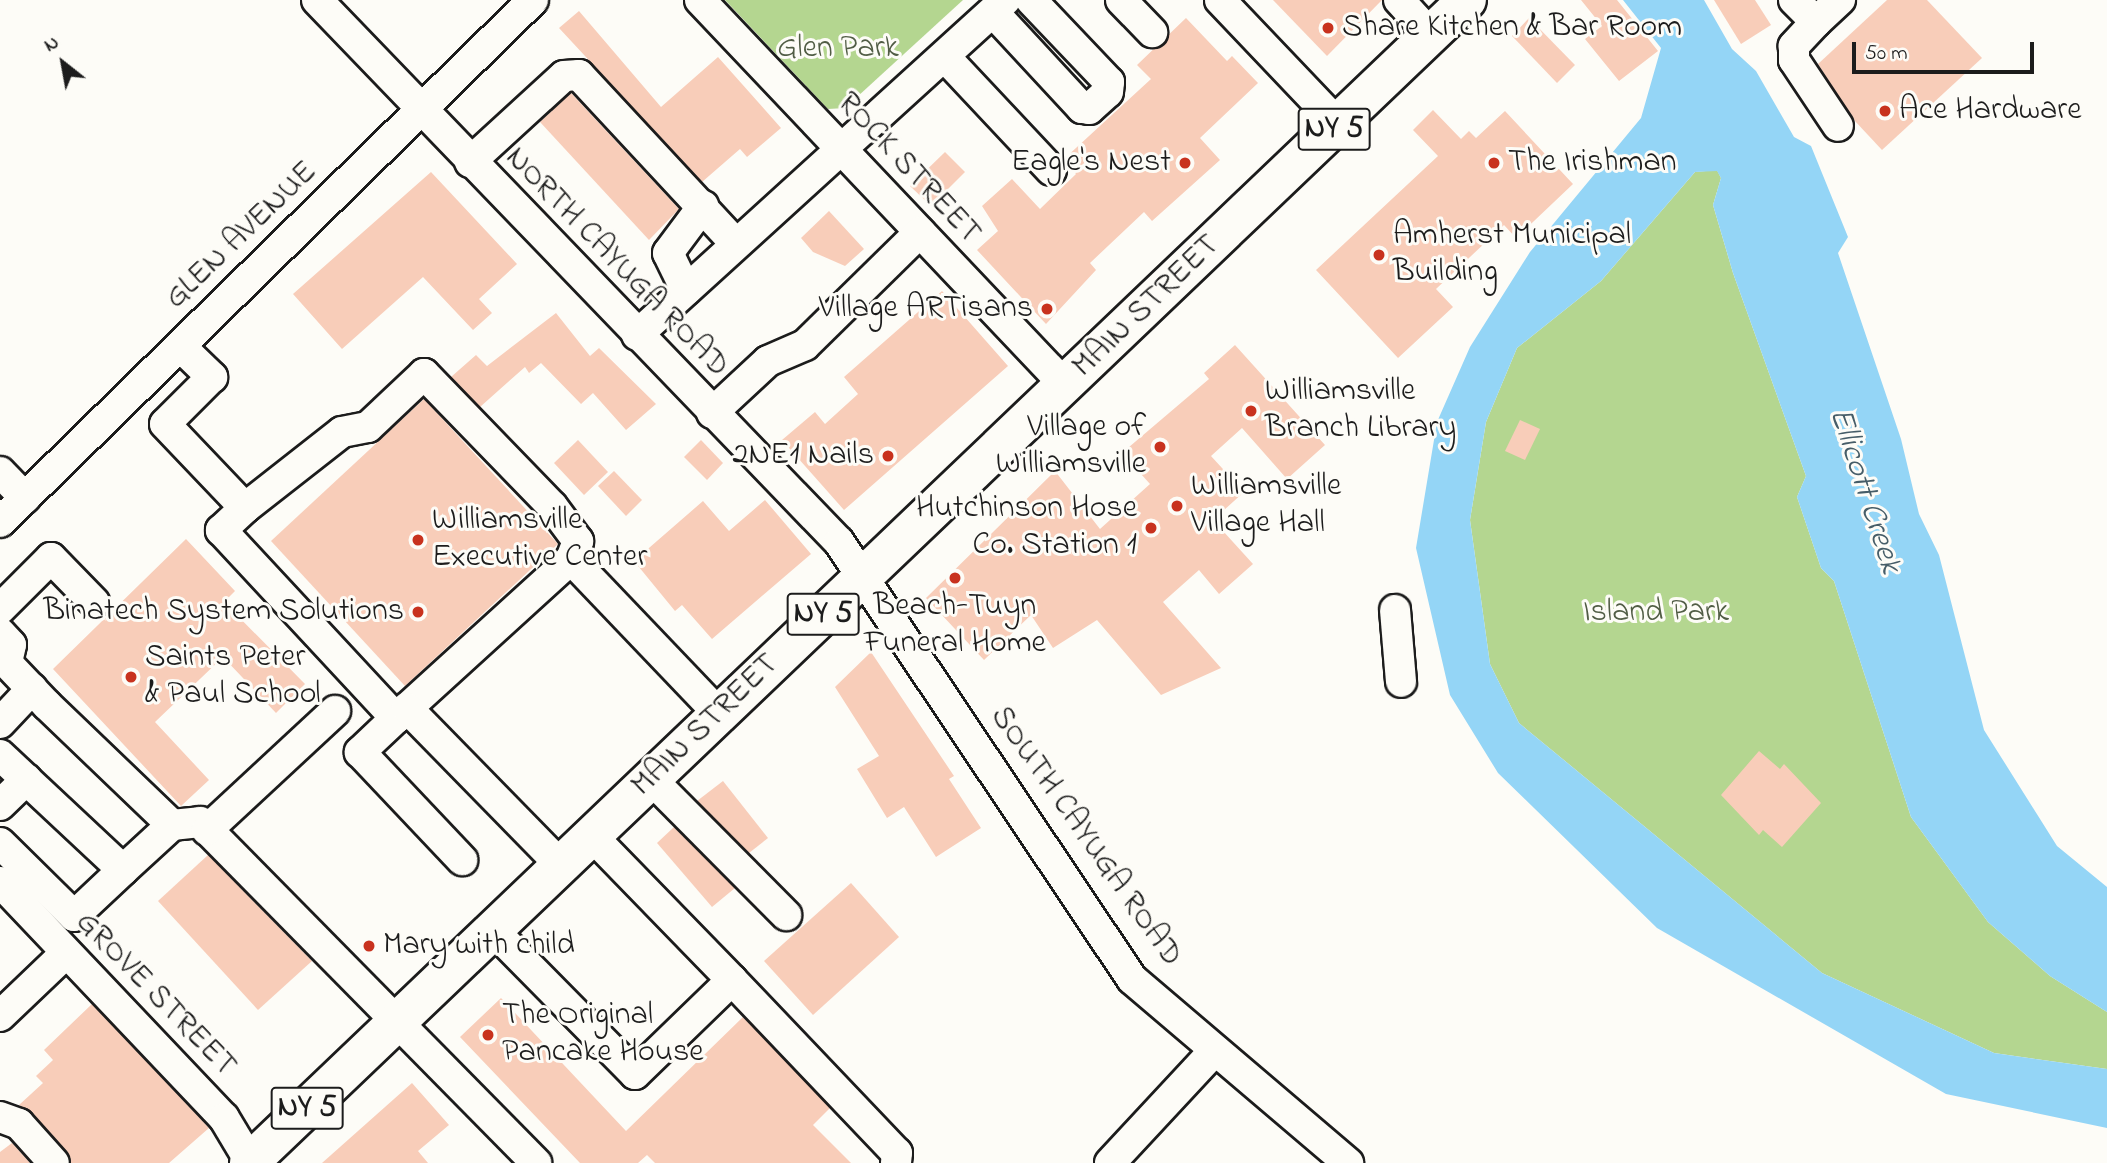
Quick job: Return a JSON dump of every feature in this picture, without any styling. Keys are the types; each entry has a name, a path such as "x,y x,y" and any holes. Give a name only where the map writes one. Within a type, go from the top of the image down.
{"main road":[{"name":"MAIN STREET","path":"250,1163 1467,0"}],"street":[{"name":"NORTH CAYUGA ROAD","path":"317,0 470,162 839,542 863,575"},
{"name":"GLEN AVENUE","path":"0,522 533,0"},
{"name":"ROCK STREET","path":"700,0 1065,385"},
{"path":"637,335 999,6 1082,108 1089,109 1108,92 1109,82 1031,0"},
{"path":"1121,0 1152,32"},
{"path":"1220,0 1339,125"},
{"path":"1399,0 1431,35"},
{"path":"1794,0 1816,22"},
{"path":"1838,126 1794,60 1794,46 1840,0"},
{"path":"945,57 1051,170"},
{"path":"470,162 564,76 579,75 736,243"},
{"path":"686,290 668,253 703,206"},
{"path":"712,413 768,361 805,345 920,232"},
{"path":"180,346 212,377 165,424 245,508"},
{"path":"462,860 360,752 402,713 571,559 578,541 552,506 424,374 368,427 342,432 221,530 402,713 561,865"},
{"path":"0,472 25,498"},
{"path":"0,609 51,558 94,602"},
{"path":"571,559 719,714"},
{"name":"SOUTH CAYUGA ROAD","path":"863,575 1132,979 1348,1163"},
{"path":"1395,610 1401,682"},
{"path":"0,634 10,645 7,663 173,825"},
{"path":"0,723 32,690"},
{"path":"208,830 335,711"},
{"path":"0,755 123,870"},
{"path":"0,805 27,779"},
{"path":"651,779 786,915"},
{"path":"0,843 74,916 173,825 200,822 394,1025 536,1163"},
{"path":"592,836 897,1153 897,1163"},
{"name":"GROVE STREET","path":"0,882 224,1118 250,1163"},
{"path":"493,930 635,1074 732,980"},
{"path":"0,1016 66,953"},
{"path":"1110,1163 1215,1050"},
{"path":"0,1117 19,1124 54,1163"}],"green space":[{"name":"Glen Park","path":"725,0 963,0 845,108 828,109"},
{"name":"Island Park","path":"1717,170 1721,178 1713,205 1733,273 1806,476 1797,497 1821,568 1834,581 1911,817 1988,922 2050,976 2107,1012 2107,1069 1994,1053 1822,973 1519,723 1490,664 1470,520 1486,422 1517,348 1601,281 1695,172"}],"water":[{"name":"Ellicott Creek","path":"1623,0 1704,0 1732,49 1756,71 1794,137 1811,146 1848,237 1838,253 1901,439 1919,514 1939,555 1984,730 2057,846 2107,887 2107,1012 2050,976 1988,922 1911,817 1834,581 1821,568 1797,497 1806,476 1733,273 1713,205 1721,178 1717,171 1695,172 1601,281 1517,348 1486,422 1470,520 1490,664 1519,723 1822,973 1994,1053 2107,1069 2107,1128 1946,1094 1657,928 1498,773 1450,695 1416,548 1437,422 1470,347 1530,252 1641,118 1661,48"}],"building":[{"name":"Share Kitchen & Bar Room","path":"1273,0 1382,0 1327,56"},
{"path":"1581,0 1617,0 1658,51 1619,81 1585,39 1602,26"},
{"path":"1714,0 1755,0 1771,25 1741,44"},
{"name":"Ace Hardware","path":"1887,0 1927,0 1982,58 1882,150 1854,120 1818,64"},
{"path":"579,11 661,107 718,57 781,128 747,157 740,149 702,182 559,28"},
{"path":"1186,18 1227,61 1232,56 1258,83 1200,138 1220,160 1152,221 1144,212 1090,263 1096,270 1046,324 977,250 998,231 982,206 1012,179 1040,209 1076,174 1064,159 1151,79 1137,65"},
{"path":"1529,18 1575,65 1557,83 1512,36"},
{"path":"571,93 679,209 649,240 540,122"},
{"path":"1433,110 1461,139 1469,131 1476,138 1505,111 1573,184 1516,238 1504,225 1436,289 1453,307 1398,358 1316,270 1438,156 1413,130"},
{"path":"945,152 965,172 931,206 910,186"},
{"path":"431,172 517,264 479,299 492,313 473,330 423,277 342,349 293,294"},
{"path":"829,211 864,249 845,266 813,252 801,238"},
{"path":"942,291 1008,366 844,510 782,440 815,412 825,424 858,394 844,377"},
{"path":"556,313 590,356 599,348 656,404 626,430 593,393 581,404 541,363 529,373 525,367 480,407 451,377 476,355 487,366"},
{"path":"1235,345 1325,445 1287,479 1242,428 1211,456 1244,492 1213,520 1253,564 1219,594 1199,570 1163,602 1221,668 1161,695 1097,620 1053,648 1031,615 984,660 926,598 1055,471 1100,529 1150,484 1122,453 1209,379 1204,373"},
{"name":"Williamsville Executive Center","path":"424,399 558,544 405,686 271,541"},
{"path":"1520,420 1540,429 1525,460 1505,451"},
{"path":"578,440 608,472 584,495 554,463"},
{"path":"701,440 723,463 707,480 684,457"},
{"path":"614,471 642,500 626,516 598,486"},
{"path":"765,500 811,554 712,639 682,605 675,611 634,561 703,501 729,531"},
{"name":"Saints Peter & Paul School","path":"186,539 235,591 224,602 305,684 276,713 223,657 155,722 209,780 181,806 53,669"},
{"path":"871,652 954,776 949,779 981,828 936,857 904,807 887,818 857,769 879,756 835,687"},
{"path":"1759,751 1780,769 1784,764 1821,803 1782,847 1763,830 1759,835 1721,795"},
{"path":"723,781 768,838 749,853 697,801"},
{"path":"674,827 735,888 712,907 657,843"},
{"path":"208,855 312,961 258,1010 158,901"},
{"path":"851,883 899,937 813,1015 764,961"},
{"path":"501,998 626,1131 743,1017 830,1108 813,1125 851,1163 655,1163 647,1155 638,1163 580,1163 460,1037"},
{"path":"92,1004 209,1128 169,1163 71,1163 32,1112 19,1105 43,1083 36,1076 53,1060 44,1050"},
{"path":"412,1083 449,1125 418,1151 428,1163 322,1163"},
{"path":"12,1143 30,1163 0,1163 0,1152"}],"place":[{"name":"Share Kitchen & Bar Room","path":"1328,28"},
{"name":"Ace Hardware","path":"1885,111"},
{"name":"Eagle's Nest","path":"1185,163"},
{"name":"The Irishman","path":"1494,163"},
{"name":"Amherst Municipal Building","path":"1379,255"},
{"name":"Village ARTisans","path":"1047,309"},
{"name":"Williamsville Branch Library","path":"1251,411"},
{"name":"Village of Williamsville","path":"1160,447"},
{"name":"2NE1 Nails","path":"888,456"},
{"name":"Williamsville Village Hall","path":"1177,506"},
{"name":"Hutchinson Hose Co. Station 1","path":"1151,528"},
{"name":"Williamsville Executive Center","path":"418,540"},
{"name":"Beach-Tuyn Funeral Home","path":"955,578"},
{"name":"Binatech System Solutions","path":"418,612"},
{"name":"Saints Peter & Paul School","path":"131,677"},
{"name":"Mary with child","path":"369,946"},
{"name":"The Original Pancake House","path":"488,1035"}]}
